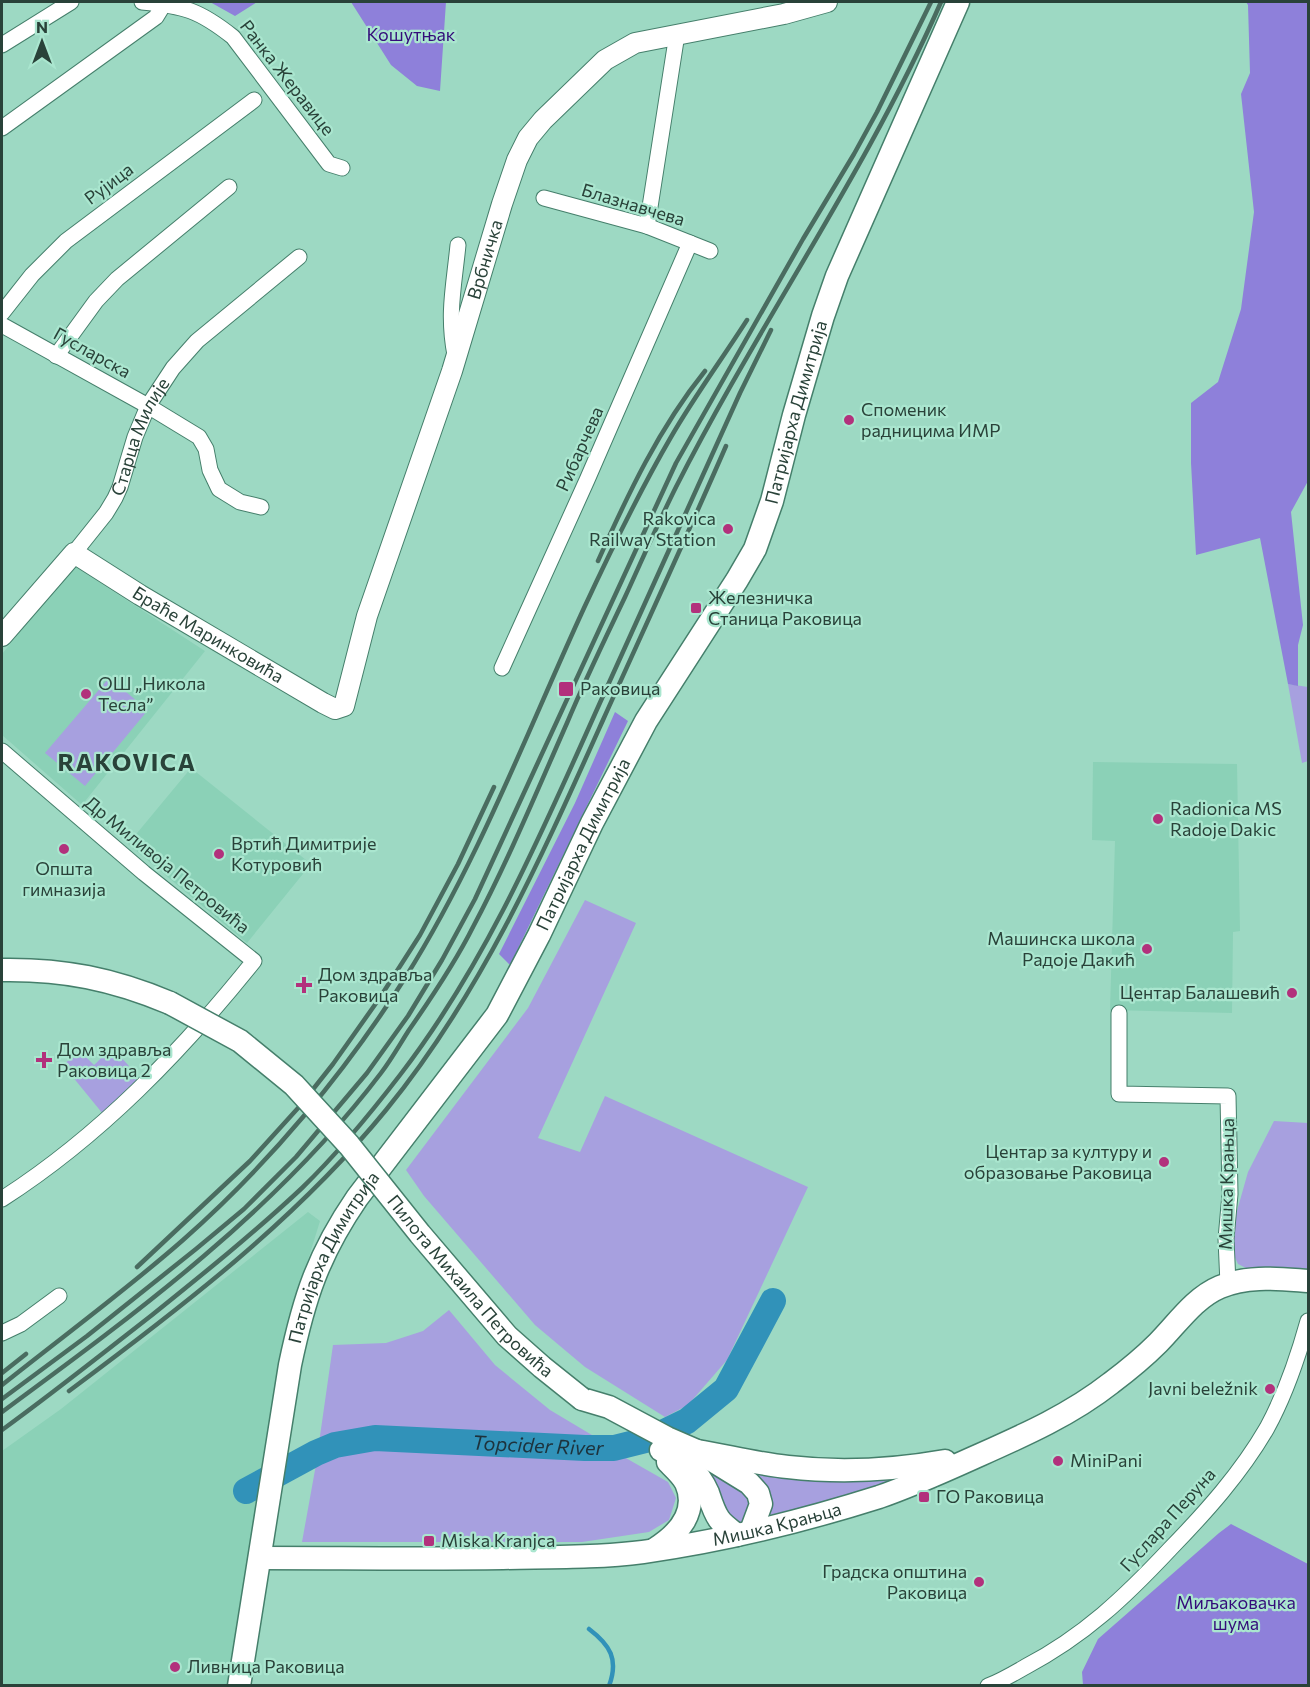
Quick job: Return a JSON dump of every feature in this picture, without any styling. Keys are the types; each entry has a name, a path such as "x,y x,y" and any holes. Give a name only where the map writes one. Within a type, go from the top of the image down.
{"main road":[{"name":"Патријарха Димитрија","path":"239,1686 276,1446 296,1334 312,1279 339,1224 357,1198 497,1015 539,935 597,813 646,721 755,549 772,501 794,415 837,276 958,2"},
{"name":"Пилота Михаила Петровића","path":"2,970 42,970 95,977 130,987 170,1003 240,1041 294,1084 350,1144 420,1234 507,1336 602,1418 657,1449 678,1457 693,1468 703,1482 717,1516 744,1533 761,1504 755,1487 697,1451 609,1407 582,1399"},
{"name":"Мишка Крањца","path":"260,1558 559,1557 653,1550 744,1533 880,1496 944,1472 1039,1427 1093,1397 1149,1352 1203,1296 1228,1284 1260,1278 1308,1281"},
{"path":"653,1550 679,1530 686,1517 689,1499 682,1478 657,1449"},
{"path":"697,1451 787,1467 853,1470 924,1464 986,1453"}],"street":[{"path":"2,33 51,2"},
{"path":"2,45 71,2"},
{"name":"Ранка Жеравице","path":"142,2 187,8 212,21 233,37 336,166"},
{"name":"Врбничка","path":"344,706 367,616 456,358 502,204 517,160 528,138 561,102 614,54 634,43 784,14 827,2"},
{"path":"2,128 156,17 165,4"},
{"path":"647,226 677,34"},
{"name":"Рујица","path":"2,313 32,275 66,241 254,100"},
{"path":"56,356 106,290 229,187"},
{"name":"Блазнавчева","path":"544,198 647,226 710,251"},
{"name":"Рибарчева","path":"502,668 543,580 690,243"},
{"path":"456,358 451,335 450,310 458,245"},
{"name":"Старца Милије","path":"2,636 74,553 115,498 148,406 173,368 196,340 299,257"},
{"name":"Гусларска","path":"2,325 199,437 206,449 215,482 224,493 240,502 261,507"},
{"name":"Браће Маринковића","path":"74,553 140,596 322,703 335,709 344,706"},
{"name":"Др Миливоја Петровића","path":"2,751 135,866 254,961 183,1046 136,1093 75,1146 2,1199"},
{"name":"Мишка Крањца","path":"1119,1013 1119,1094 1228,1095 1230,1194 1226,1239 1228,1284"},
{"path":"2,1333 21,1324 59,1296"},
{"name":"Гуслара Перуна","path":"988,1686 1068,1643 1109,1611 1215,1500 1250,1454 1270,1420 1296,1361 1308,1321"}],"shaded area":[{"name":"ОШ „Никола Тесла”","path":"74,566 205,651 82,805 2,735 2,654"},
{"path":"109,678 148,710 85,786 45,753"},
{"path":"1288,684 1308,687 1308,761 1302,763"},
{"path":"1093,762 1237,764 1240,931 1233,932 1232,1013 1110,1010 1115,841 1092,840"},
{"name":"Вртић Димитрије Котуровић","path":"191,768 311,864 247,943 128,844"},
{"path":"585,900 636,923 538,1138 580,1152 605,1096 808,1187 727,1360 688,1405 665,1417 585,1367 535,1325 424,1196 406,1170 528,1008"},
{"path":"80,1051 94,1065 105,1055 116,1055 126,1063 141,1083 103,1114 63,1065"},
{"path":"1274,1121 1308,1123 1307,1270 1246,1268 1238,1264 1232,1251 1233,1225 1248,1172"},
{"path":"308,1212 320,1221 287,1328 229,1685 2,1685 2,1451 61,1409"},
{"path":"449,1310 495,1365 550,1410 607,1444 394,1434 319,1443 333,1345 386,1343 423,1331"},
{"path":"376,1442 617,1453 668,1482 676,1498 669,1520 649,1532 582,1542 302,1542 317,1459 337,1451"},
{"path":"749,1466 895,1479 768,1517"},
{"path":"702,1467 754,1497 745,1524 732,1522"}],"green space":[{"path":"210,2 257,2 235,16"},
{"name":"Кошутњак","path":"351,2 446,2 440,91 417,86 391,65"},
{"path":"1246,2 1308,2 1308,481 1291,512 1303,625 1298,645 1298,686 1288,684 1260,538 1196,555 1191,463 1191,403 1218,382 1241,309 1254,212 1241,94 1250,73 1248,5"},
{"path":"615,712 628,721 510,965 499,954 575,803"},
{"name":"Миљаковачка шума","path":"1231,1524 1308,1564 1308,1685 1083,1685 1082,1672 1098,1639"}],"waterway":[{"name":"Topcider River","path":"246,1491 335,1445 375,1438 585,1448 614,1448 650,1439 687,1421 726,1389 773,1301"},
{"path":"589,1629 611,1653 613,1668 609,1686"}],"railway":[{"path":"2,1399 87,1336 244,1209 296,1157 367,1073 408,1016 475,899 676,463 854,154 931,2"},
{"path":"2,1412 154,1297 251,1214 297,1170 340,1123 388,1063 443,980 486,902 676,487 708,426 880,126 941,2"},
{"path":"2,1385 139,1277 183,1240 245,1181 331,1083 382,1013 431,934 479,843 584,608 648,479 689,407 747,320"},
{"path":"2,1430 171,1300 302,1188 365,1119 432,1031 487,940 536,843 740,393 771,330"},
{"path":"598,561 633,486 659,438 705,371"},
{"path":"69,1391 154,1327 276,1225 351,1150 420,1066 480,971 533,873 726,446"},
{"path":"137,1267 250,1161 299,1107 333,1064 420,935 458,864 494,787"},
{"path":"2,1373 26,1354"}],"place":[{"name":"Споменик радницима ИМР","path":"849,420"},
{"name":"Rakovica Railway Station","path":"728,529"},
{"name":"Железничка Станица Раковица","path":"696,608"},
{"name":"Раковица","path":"566,689"},
{"name":"ОШ „Никола Тесла”","path":"86,694"},
{"name":"Radionica MS Radoje Dakic","path":"1158,819"},
{"name":"Општа гимназија","path":"64,849"},
{"name":"Вртић Димитрије Котуровић","path":"219,854"},
{"name":"Машинска школа Радоје Дакић","path":"1147,949"},
{"name":"Дом здравља Раковица","path":"304,985"},
{"name":"Центар Балашевић","path":"1292,993"},
{"name":"Дом здравља Раковица 2","path":"44,1060"},
{"name":"Центар за културу и образовање Раковица","path":"1164,1162"},
{"name":"Javni beležnik","path":"1270,1389"},
{"name":"MiniPani","path":"1058,1461"},
{"name":"ГО Раковица","path":"924,1497"},
{"name":"Miska Kranjca","path":"429,1541"},
{"name":"Градска општина Раковица","path":"979,1582"},
{"name":"Ливница Раковица","path":"175,1667"}],"district":[{"name":"RAKOVICA","path":"127,763"}]}
